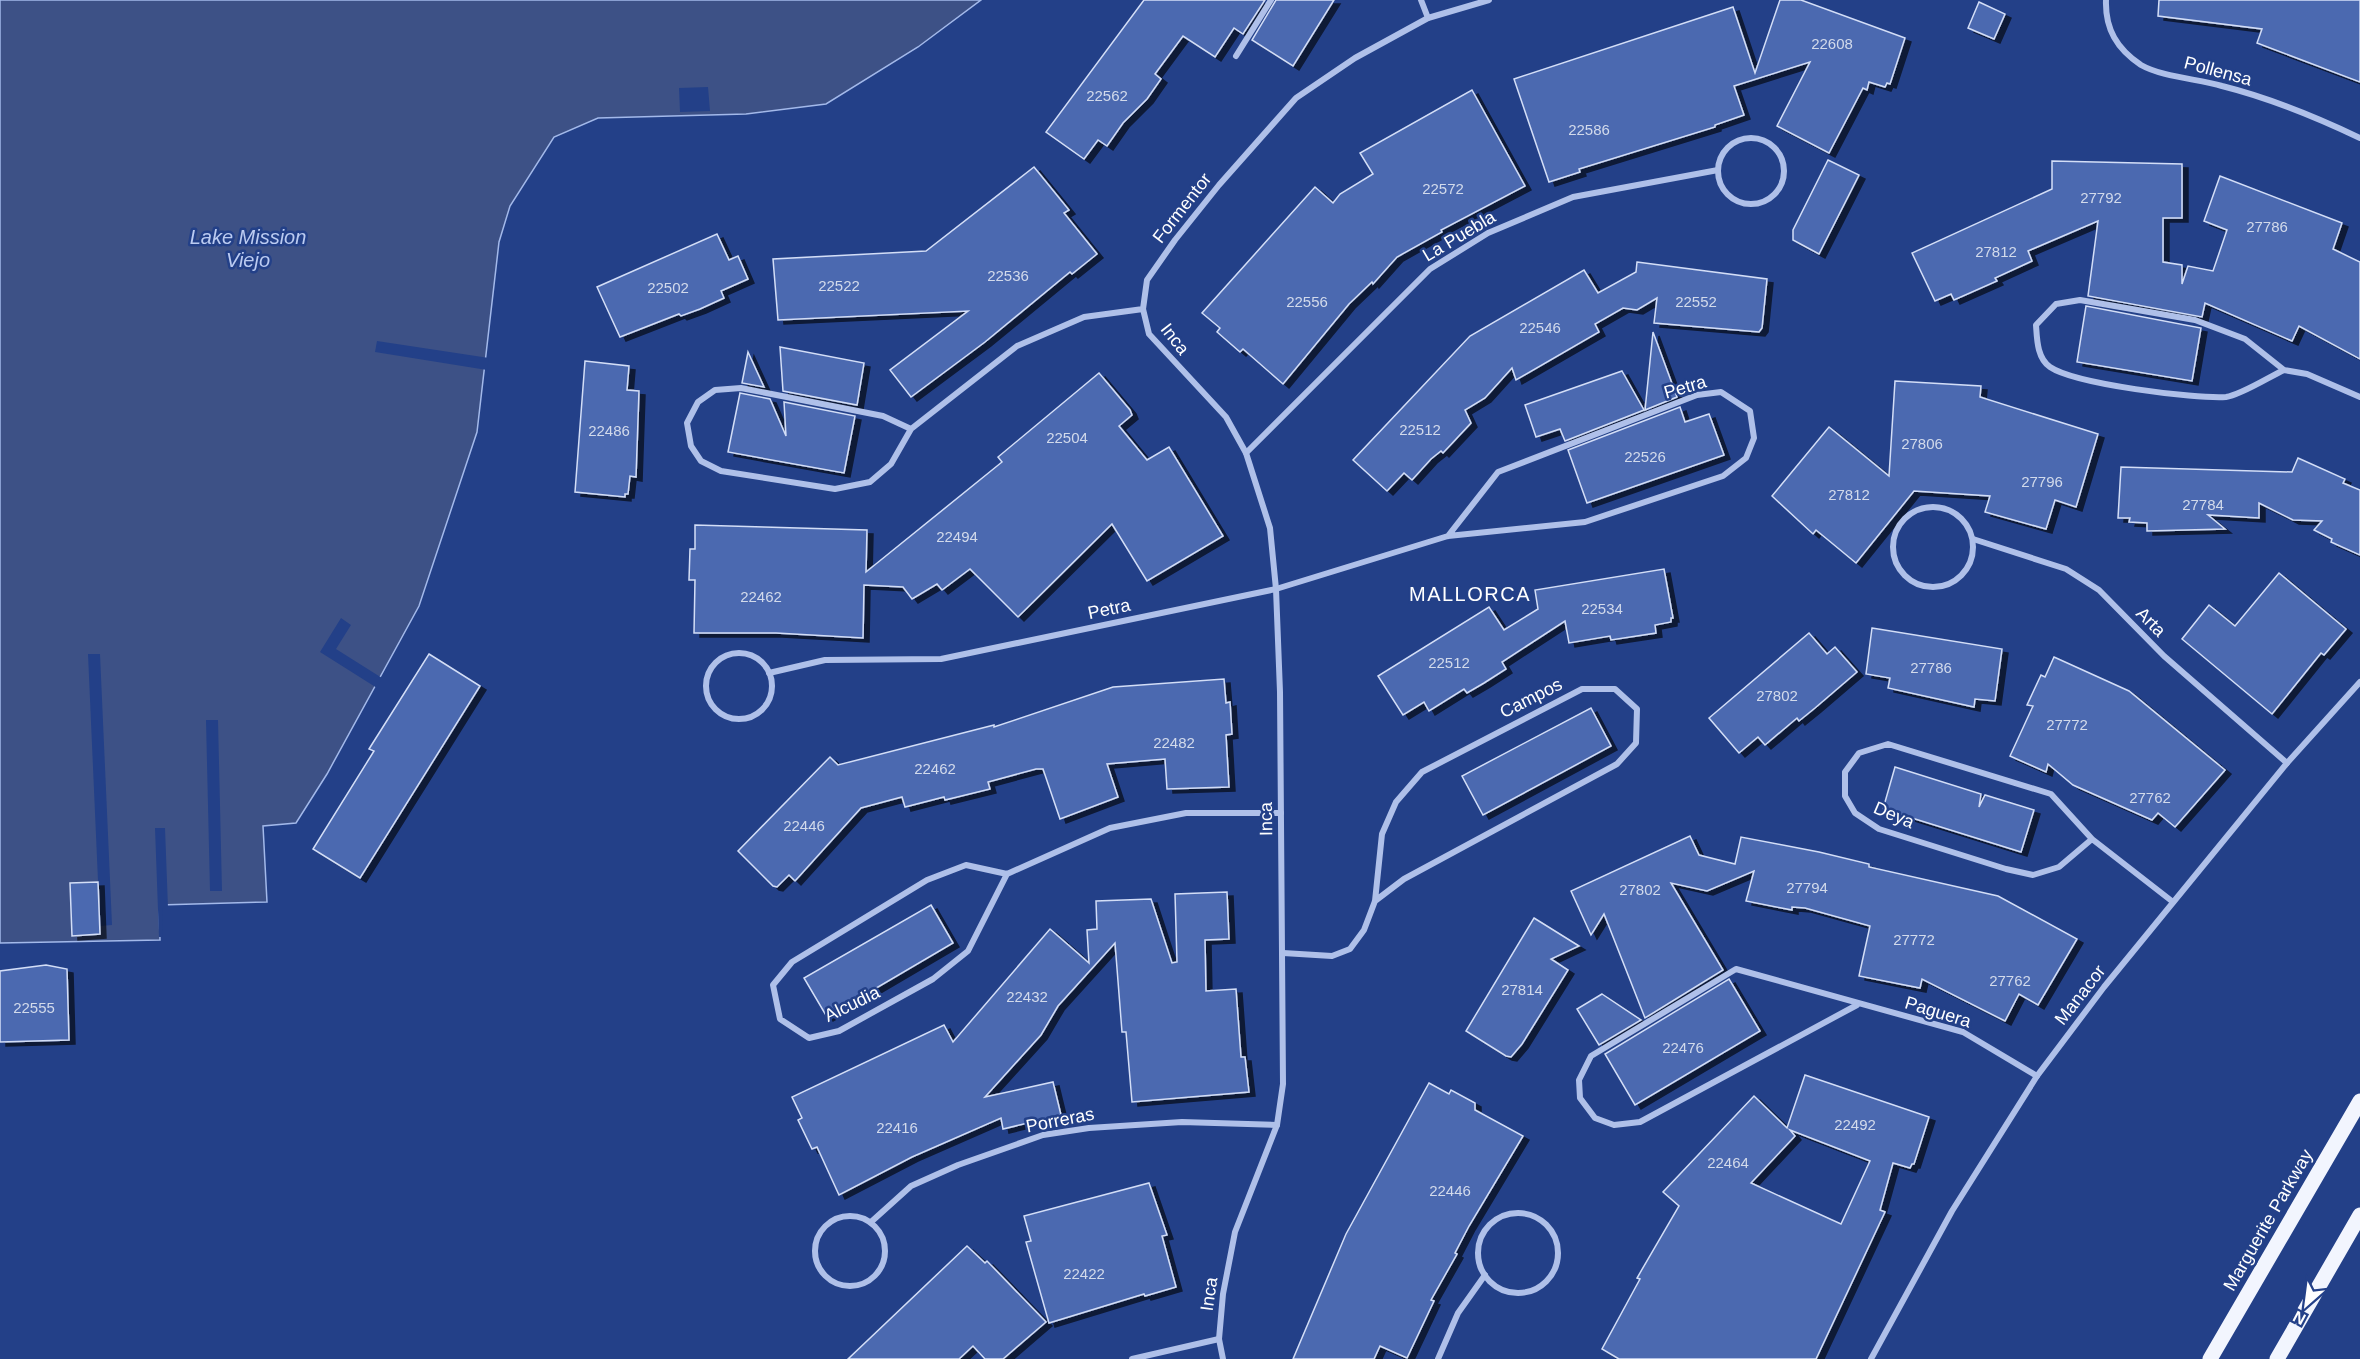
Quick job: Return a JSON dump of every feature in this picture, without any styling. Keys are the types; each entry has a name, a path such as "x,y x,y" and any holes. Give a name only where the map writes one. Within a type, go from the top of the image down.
{"main road":[{"name":"Marguerite Parkway","path":"2210,1359 2360,1101"},
{"path":"2277,1359 2360,1215"}],"street":[{"path":"1236,56 1271,0"},
{"path":"1421,0 1428,18"},
{"name":"Formentor","path":"1143,309 1147,280 1175,240 1219,184 1296,98 1355,58 1428,18 1489,0"},
{"name":"Pollensa","path":"2106,0 2108,28 2117,45 2143,66 2222,86 2314,116 2360,138"},
{"path":"1752,138 1765,140 1775,148 1783,159 1785,172 1782,185 1774,195 1763,203 1750,205 1738,202 1727,194 1720,183 1718,170 1720,158 1728,147 1739,140 1752,138"},
{"name":"La Puebla","path":"1246,453 1430,269 1488,233 1573,197 1718,170"},
{"path":"2284,370 2228,397 2185,396 2070,377 2048,366 2038,348 2036,325 2056,304 2080,300 2194,320 2244,339 2284,370 2307,374 2360,397"},
{"path":"911,429 884,416 741,388 715,390 698,402 687,423 691,446 701,462 721,471 835,489 870,482 891,464 911,429 1017,346 1084,317 1143,309"},
{"name":"Inca","path":"1143,309 1149,334 1226,417 1246,453 1270,528 1276,589 1283,953 1283,1084 1277,1125 1235,1232 1223,1294 1219,1339 1223,1359"},
{"name":"Petra","path":"770,673 825,660 941,659 1276,589 1448,536 1585,522 1723,476 1746,458 1754,438 1750,411 1721,392 1697,395 1498,472 1448,536"},
{"path":"1925,508 1940,508 1955,514 1966,525 1973,539 1972,555 1967,569 1956,580 1941,587 1926,587 1911,581 1900,570 1893,555 1894,540 1899,526 1910,514 1925,508"},
{"name":"Arta","path":"1973,539 2066,569 2098,590 2164,656 2287,763"},
{"path":"743,652 759,659 770,673 772,690 765,706 752,717 735,718 718,712 707,698 705,681 712,665 726,655 743,652"},
{"name":"Manacor","path":"1871,1359 1952,1211 2037,1076 2104,987 2287,763 2360,682"},
{"name":"Campos","path":"1283,953 1332,956 1350,949 1364,930 1375,901 1382,834 1396,802 1422,772 1582,689 1616,689 1637,709 1636,743 1617,764 1404,879 1375,901"},
{"name":"Deya","path":"2092,840 2059,867 2033,875 2006,869 1879,829 1855,813 1845,795 1845,772 1859,753 1888,744 2051,794 2092,840 2173,903"},
{"path":"1007,874 1110,828 1186,813 1281,813"},
{"name":"Alcudia","path":"966,865 1007,874 968,951 933,979 839,1030 809,1038 780,1018 773,986 792,962 927,880 966,865"},
{"name":"Paguera","path":"1857,1005 1640,1122 1614,1125 1595,1119 1580,1098 1579,1080 1591,1056 1736,969 1857,1005 1963,1032 2037,1076"},
{"name":"Porreras","path":"872,1222 911,1186 957,1165 1043,1135 1089,1128 1182,1122 1277,1125"},
{"path":"1510,1213 1526,1213 1540,1219 1552,1230 1558,1244 1558,1260 1552,1275 1541,1286 1527,1292 1511,1292 1497,1286 1485,1275 1479,1261 1479,1245 1485,1230 1496,1220 1510,1213"},
{"path":"845,1215 859,1216 872,1222 881,1232 886,1245 885,1260 879,1272 869,1282 856,1286 841,1286 829,1280 819,1269 814,1256 815,1242 821,1230 832,1220 845,1215"},
{"path":"1438,1359 1458,1313 1485,1275"},
{"path":"1132,1359 1219,1339"}],"water":[{"name":"Lake Mission Viejo","path":"0,0 981,0 918,47 826,104 746,114 598,118 554,137 510,206 499,242 477,432 419,606 327,774 296,823 263,826 267,902 159,905 160,940 0,943"}],"pier":[{"path":"708,87 710,111 680,112 679,88"},
{"path":"377,341 489,358 487,370 375,352"},
{"path":"341,618 351,625 336,649 382,678 377,688 320,652"},
{"path":"88,654 100,654 112,925 100,926"},
{"path":"206,720 218,720 222,891 210,891"},
{"path":"155,828 165,828 168,908 162,908 163,937 159,937"}],"building":[{"path":"1144,0 1265,0 1243,34 1234,28 1215,57 1183,36 1155,74 1161,79 1147,99 1123,123 1107,146 1098,140 1084,159 1046,132"},
{"path":"1276,0 1334,0 1293,66 1252,40"},
{"path":"1780,0 1801,0 1905,38 1890,84 1887,83 1885,87 1869,82 1867,90 1863,88 1829,153 1777,126 1810,62 1734,86 1744,115 1715,125 1715,127 1579,169 1580,172 1549,182 1514,79 1733,7 1755,73"},
{"path":"2159,0 2360,0 2360,82 2257,43 2262,29 2158,16"},
{"path":"1979,2 2005,14 1994,39 1968,28"},
{"path":"1472,90 1525,186 1441,230 1442,232 1397,257 1373,284 1372,282 1349,304 1283,384 1243,349 1240,352 1217,332 1220,328 1202,313 1315,187 1333,203 1340,194 1373,174 1360,153"},
{"path":"1828,160 1859,175 1819,254 1793,240 1793,230"},
{"path":"2052,161 2182,164 2182,218 2163,218 2163,262 2182,265 2182,284 2188,266 2213,271 2227,230 2204,221 2220,176 2342,223 2333,249 2360,262 2360,359 2299,326 2292,341 2205,303 2202,317 2088,296 2098,221 2028,251 2032,261 1995,278 1997,281 1954,300 1951,294 1935,301 1912,253 2052,189"},
{"path":"1034,167 1069,210 1064,213 1097,254 1072,274 1070,272 985,342 911,397 890,370 968,311 778,320 773,259 926,251"},
{"path":"717,234 729,260 738,256 748,279 721,291 724,298 700,309 681,316 679,314 620,337 597,287"},
{"path":"1637,262 1767,279 1762,328 1759,332 1654,323 1657,298 1637,310 1623,308 1595,324 1599,332 1516,380 1512,368 1485,398 1465,410 1471,423 1443,453 1441,451 1431,459 1412,480 1404,473 1387,491 1353,460 1470,336 1584,270 1598,293 1636,272"},
{"path":"2086,306 2201,328 2192,381 2077,362"},
{"path":"1653,332 1677,397 1645,410"},
{"path":"780,347 864,363 857,405 783,391"},
{"path":"748,352 764,387 742,383"},
{"path":"585,361 629,366 627,390 639,391 636,477 630,476 628,494 625,494 625,497 575,492"},
{"path":"1622,371 1644,410 1565,441 1560,429 1536,437 1525,405"},
{"path":"1099,373 1132,415 1119,426 1147,460 1169,447 1223,536 1147,581 1112,524 1018,617 970,569 942,590 937,584 912,599 903,587 864,585 863,638 776,633 694,633 695,580 689,580 690,549 695,549 695,525 867,530 866,572 1002,462 998,457"},
{"path":"1895,381 1981,386 1980,397 2098,434 2076,507 2055,500 2046,529 1985,512 1990,496 1914,491 1856,563 1816,530 1813,534 1772,496 1829,427 1889,476"},
{"path":"740,393 770,399 786,436 784,402 855,416 844,473 728,452"},
{"path":"1680,407 1685,422 1709,414 1724,455 1587,503 1568,450"},
{"path":"2298,458 2345,479 2343,483 2360,490 2360,555 2331,542 2332,539 2314,530 2322,521 2293,520 2259,503 2259,518 2208,515 2225,529 2147,531 2147,523 2129,522 2130,518 2118,518 2121,467 2292,472"},
{"path":"1664,569 1673,618 1671,622 1655,625 1656,633 1611,640 1610,636 1569,643 1565,621 1502,662 1506,669 1467,693 1464,689 1429,711 1424,702 1403,715 1378,676 1489,607 1504,630 1538,609 1535,590"},
{"path":"2279,573 2346,629 2324,655 2321,653 2272,714 2182,639 2209,605 2235,626"},
{"path":"1872,628 2002,649 1995,701 1975,699 1974,707 1888,688 1890,678 1866,674"},
{"path":"1809,633 1827,654 1835,647 1857,672 1799,721 1797,718 1765,745 1758,737 1739,753 1709,718"},
{"path":"429,654 480,686 360,878 313,849 374,751 369,749"},
{"path":"2054,657 2129,691 2225,770 2175,827 2158,813 2152,820 2073,785 2048,764 2046,772 2010,756 2033,706 2027,705 2041,675 2045,677"},
{"path":"1224,679 1226,703 1230,702 1232,734 1226,735 1229,787 1167,789 1165,759 1107,764 1118,797 1060,819 1043,769 1036,769 988,782 990,789 945,800 944,797 905,807 902,797 861,808 795,881 789,875 777,887 773,886 738,851 830,757 838,765 994,725 994,727 1113,687"},
{"path":"1591,708 1611,746 1483,815 1462,776"},
{"path":"1895,767 1981,794 1979,807 1985,795 2034,810 2021,852 1883,809"},
{"path":"1690,836 1699,855 1735,864 1741,837 1819,852 1869,864 1869,867 1998,896 2077,939 2038,1005 2019,994 2005,1021 1922,979 1920,988 1859,976 1870,926 1805,908 1792,907 1792,910 1746,901 1754,871 1707,891 1671,883 1723,970 1645,1018 1604,914 1591,935 1571,891"},
{"path":"98,882 100,934 72,936 70,883"},
{"path":"1227,892 1229,939 1205,940 1206,991 1236,989 1241,1057 1245,1057 1249,1092 1132,1102 1126,1032 1122,1032 1115,943 1058,1006 1041,1035 985,1097 1053,1082 1061,1115 1003,1129 1001,1118 912,1157 839,1195 817,1147 812,1149 798,1120 802,1118 792,1097 944,1025 953,1042 1050,929 1089,963 1087,930 1097,929 1096,901 1151,899 1172,963 1177,962 1175,894"},
{"path":"931,905 953,943 827,1017 804,978"},
{"path":"1534,918 1579,946 1551,959 1568,970 1522,1044 1511,1057 1466,1031"},
{"path":"46,965 67,969 69,1040 0,1042 0,971"},
{"path":"1729,979 1760,1031 1635,1105 1605,1054"},
{"path":"1602,994 1641,1020 1599,1045 1577,1009"},
{"path":"1805,1075 1929,1117 1914,1164 1910,1168 1893,1163 1880,1210 1885,1212 1816,1359 1619,1359 1602,1349 1640,1279 1637,1278 1679,1206 1663,1192 1754,1096 1787,1128","holes":["1790,1130 1870,1161 1841,1224 1751,1183 1795,1136"]},
{"path":"1429,1083 1449,1094 1451,1090 1475,1103 1475,1110 1523,1136 1469,1226 1455,1253 1457,1254 1431,1300 1434,1301 1407,1358 1380,1346 1374,1359 1293,1359 1346,1234"},
{"path":"1149,1183 1167,1235 1162,1236 1176,1287 1145,1296 1144,1294 1049,1323 1026,1242 1031,1241 1024,1216"},
{"path":"967,1246 985,1263 987,1261 1046,1322 1003,1359 985,1359 973,1346 959,1359 848,1359"}],"district":[{"name":"MALLORCA","path":"1470,594"}]}
